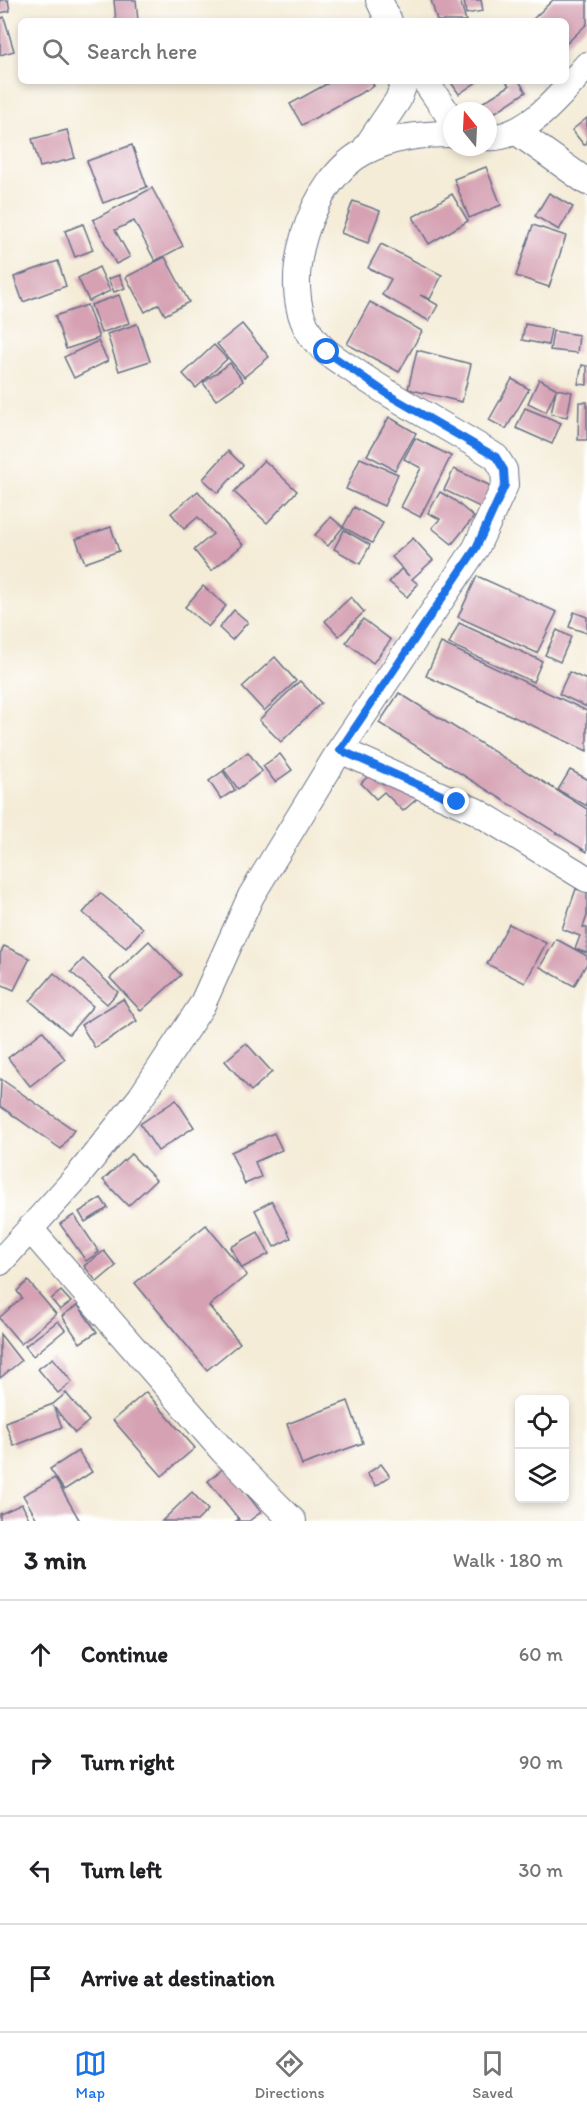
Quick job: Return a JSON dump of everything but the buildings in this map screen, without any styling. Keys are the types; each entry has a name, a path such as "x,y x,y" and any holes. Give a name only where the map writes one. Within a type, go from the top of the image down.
{"street":[{"path":"379,0 388,18"},
{"path":"569,83 587,65"},
{"path":"363,152 398,100 404,84"},
{"path":"427,84 443,107"},
{"path":"497,138 517,132 530,123 568,84"},
{"path":"517,132 587,182"},
{"path":"0,1262 78,1176 141,1097 202,1005 251,896 340,750 476,548 505,485 504,470 496,457 392,397 327,352 311,335 301,312 298,258 311,215 324,189 344,166 363,152 391,140 423,134 443,134"},
{"path":"340,750 476,811 587,879"},
{"path":"30,1229 224,1451 293,1521"}],"route":[{"path":"327,352 392,397 496,457 504,470 505,485 476,548 340,750 457,802"}]}
